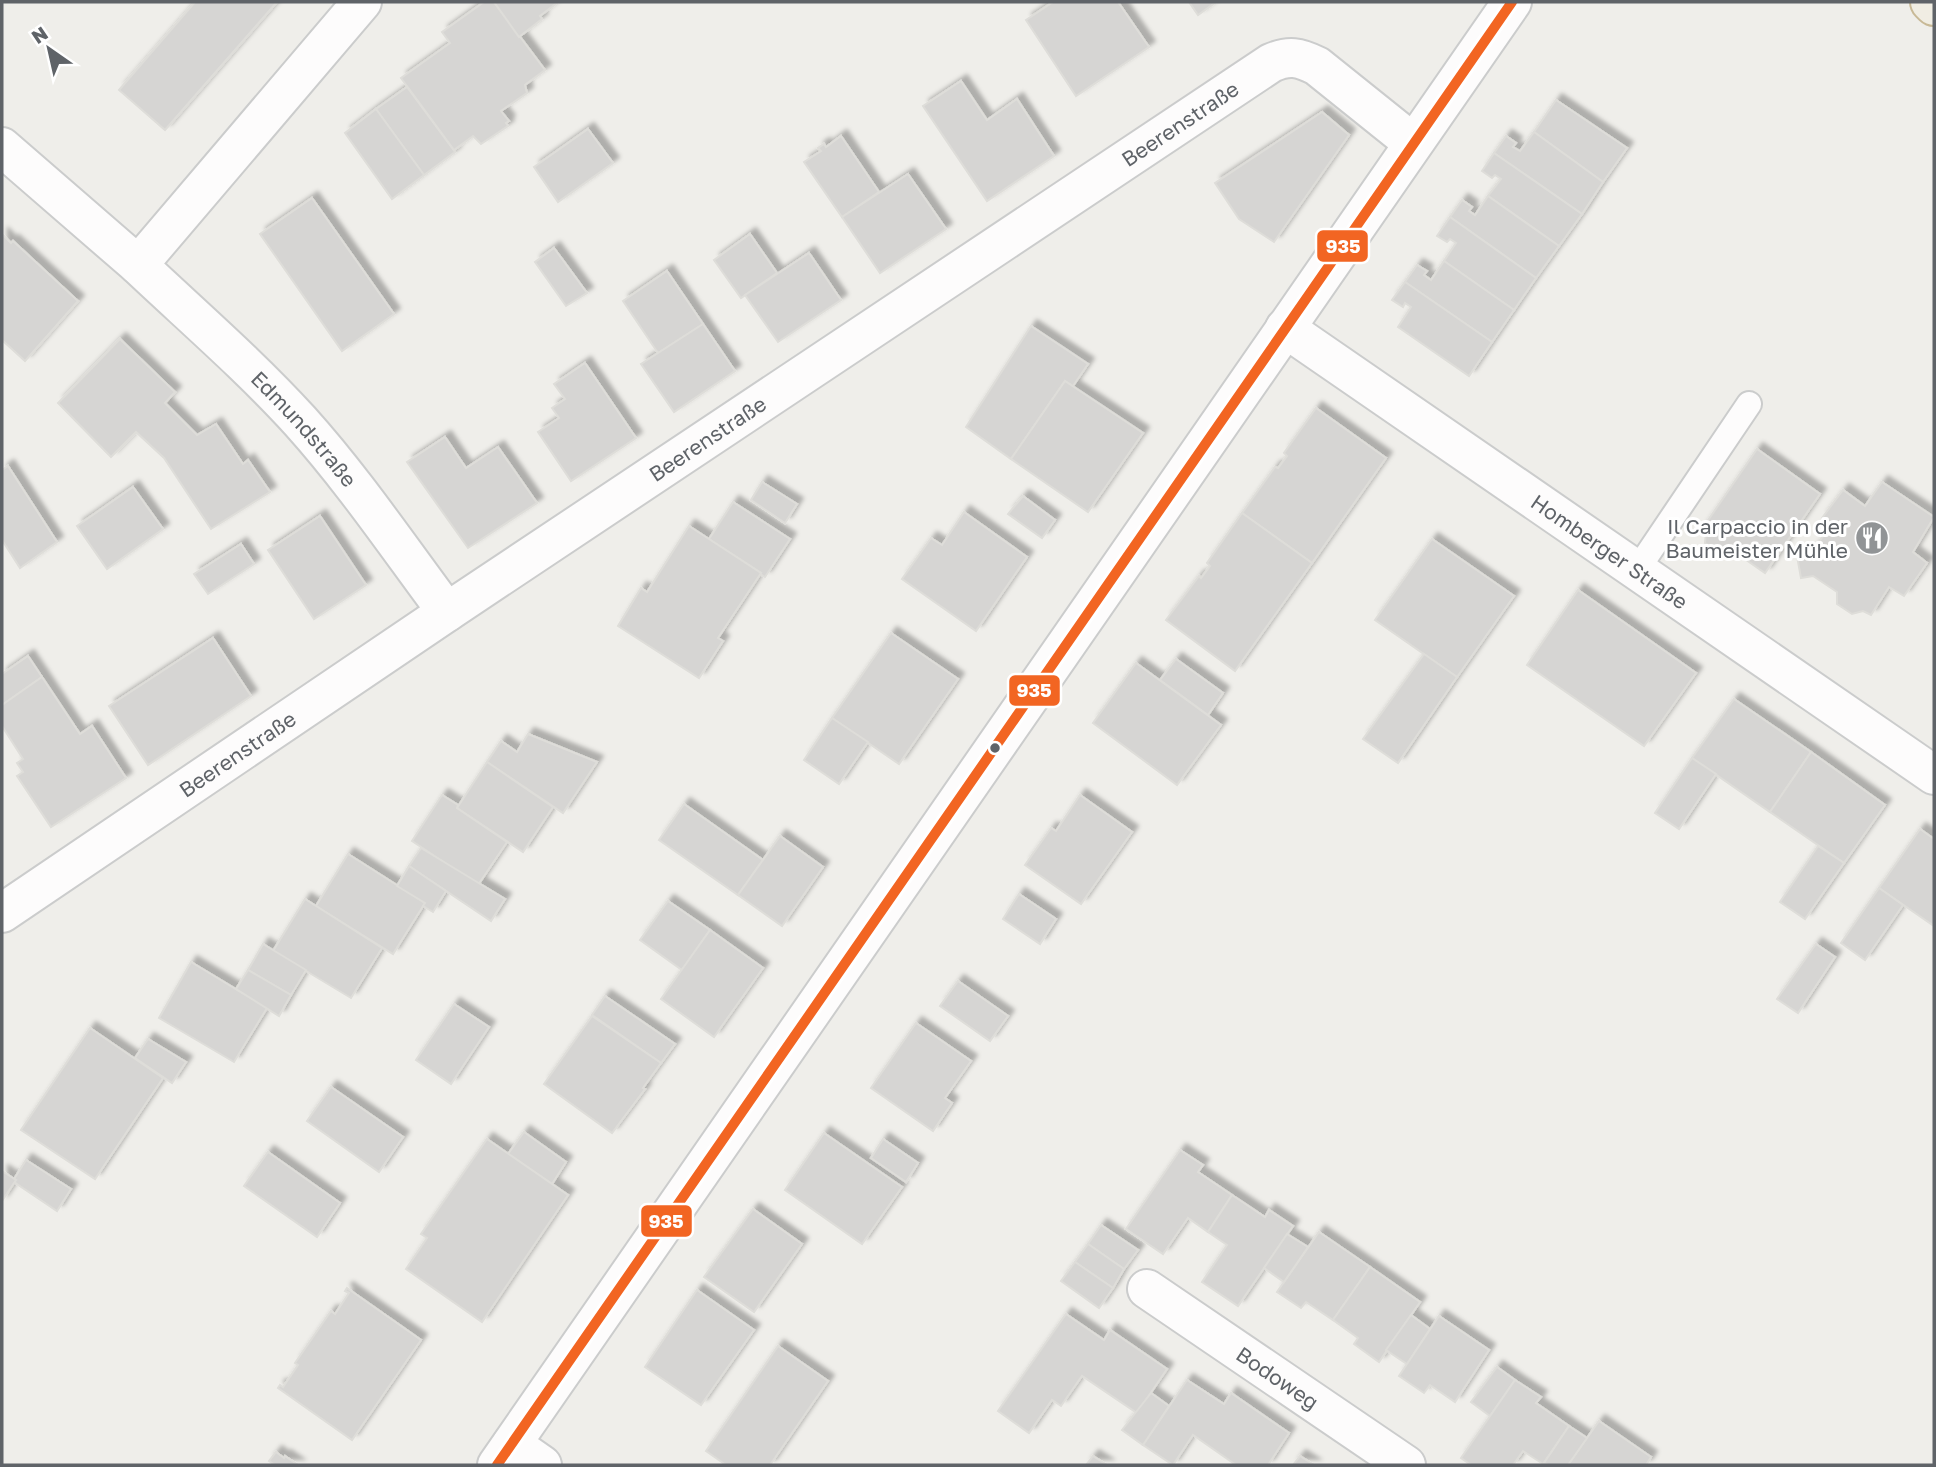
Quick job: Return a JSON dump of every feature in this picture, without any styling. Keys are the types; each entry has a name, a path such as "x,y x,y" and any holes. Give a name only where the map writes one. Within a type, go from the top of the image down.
{"highway":[{"path":"1930,2 1934,6"}],"street":[{"path":"138,265 362,2"},
{"path":"517,1458 1015,716 1512,2"},
{"name":"Beerenstraße","path":"2,913 447,612 1271,63 1286,56 1302,58 1317,66 1413,143"},
{"name":"Edmundstraße","path":"2,147 138,265 299,420 346,474 447,612"},
{"name":"Homberger Straße","path":"1285,328 1934,775"},
{"name":"Bodoweg","path":"1147,1289 1406,1465"}],"lane":[{"path":"1637,570 1749,404"}],"building":[{"path":"195,2 277,2 165,130 119,90"},
{"path":"484,2 494,2 545,70 525,85 527,93 501,111 509,121 506,123 508,126 481,144 473,136 454,150 401,78 450,43 442,32"},
{"path":"494,2 558,2 519,37"},
{"path":"1053,2 1118,2 1149,47 1076,96 1026,20"},
{"path":"1189,2 1216,2 1198,15"},
{"path":"961,81 987,120 1017,99 1054,156 987,201 923,106"},
{"path":"407,87 455,152 424,175 376,109"},
{"path":"1556,100 1627,148 1603,182 1534,132"},
{"path":"376,109 424,175 392,199 345,133"},
{"path":"1322,112 1349,135 1274,242 1239,219 1215,183"},
{"path":"588,129 613,163 558,202 534,167"},
{"path":"1534,132 1603,182 1582,214 1494,153 1506,136 1516,143 1513,147 1520,151"},
{"path":"841,136 879,192 842,217 804,162 821,151 818,148 824,144 826,147"},
{"path":"1494,153 1582,214 1559,246 1488,196 1501,179 1495,175 1492,178 1482,171"},
{"path":"908,174 946,229 880,273 842,217"},
{"path":"1488,196 1559,246 1536,278 1450,217 1462,200 1472,207 1469,211 1475,215"},
{"path":"312,198 394,314 342,351 260,234"},
{"path":"1450,217 1536,278 1514,310 1444,261 1456,243 1450,239 1447,242 1437,236"},
{"path":"2,234 78,301 25,361 2,340"},
{"path":"750,234 777,273 741,298 714,260"},
{"path":"554,248 587,293 566,306 535,262"},
{"path":"809,253 841,300 778,342 745,295"},
{"path":"1444,261 1514,310 1492,342 1405,282 1417,265 1427,271 1424,275 1431,280"},
{"path":"667,271 703,324 658,353 623,301"},
{"path":"1405,282 1492,342 1469,376 1398,327 1411,307 1405,303 1403,307 1392,300"},
{"path":"703,324 735,371 674,412 641,364"},
{"path":"1031,326 1088,364 1073,386 1065,381 1011,459 966,427"},
{"path":"120,339 175,392 165,403 197,435 216,424 243,464 248,460 270,492 211,529 164,458 136,432 111,457 58,403"},
{"path":"585,363 636,438 571,481 538,432 559,418 552,408 565,399 554,384"},
{"path":"1065,381 1143,433 1088,512 1011,459"},
{"path":"1316,408 1386,458 1312,563 1242,513 1275,467 1278,468 1287,456 1284,453"},
{"path":"445,437 466,468 498,447 537,503 468,548 407,462"},
{"path":"1757,449 1820,494 1765,573 1729,548 1719,551 1705,543 1706,532 1702,529"},
{"path":"8,466 57,542 20,568 2,540 2,470"},
{"path":"762,482 797,504 785,523 751,500"},
{"name":"Il Carpaccio in der Baumeister Mühle","path":"1882,482 1934,517 1913,552 1927,563 1904,596 1889,587 1871,615 1863,611 1852,614 1837,604 1837,592 1813,576 1801,578 1797,556 1810,554 1831,525 1822,518 1843,490 1865,506"},
{"path":"133,487 163,529 107,569 77,526"},
{"path":"1023,496 1055,520 1042,538 1008,514"},
{"path":"733,502 790,539 765,577 709,539"},
{"path":"964,512 1027,557 976,631 902,579 931,538 942,545"},
{"path":"1242,513 1312,563 1235,671 1166,620 1199,576 1201,578 1210,566 1207,563"},
{"path":"320,516 366,585 314,619 268,550"},
{"path":"689,526 761,573 718,638 723,641 699,678 618,626 641,588 647,592"},
{"path":"1432,539 1514,596 1457,677 1375,620"},
{"path":"241,544 254,564 208,594 194,574"},
{"path":"1578,590 1696,673 1644,746 1527,665"},
{"path":"891,633 958,679 899,764 832,718"},
{"path":"213,638 251,696 148,765 109,706"},
{"path":"1424,654 1457,677 1398,763 1363,739"},
{"path":"28,656 42,677 2,705 2,674"},
{"path":"1176,659 1223,693 1208,715 1160,680"},
{"path":"1136,663 1221,725 1177,785 1093,723"},
{"path":"42,677 80,734 92,726 126,778 51,827 17,776 23,772 17,763 23,759 2,726 2,705"},
{"path":"1734,699 1811,752 1770,812 1692,758"},
{"path":"832,718 868,742 839,784 804,760"},
{"path":"528,734 597,762 563,813 487,762 501,741 517,752"},
{"path":"1811,752 1885,805 1844,863 1770,812"},
{"path":"1692,758 1716,774 1679,829 1655,813"},
{"path":"487,762 553,807 523,852 457,808"},
{"path":"442,795 507,842 478,885 412,841"},
{"path":"1080,795 1132,832 1081,904 1025,865 1051,828 1056,831"},
{"path":"684,804 763,860 738,895 659,840"},
{"path":"1920,829 1934,839 1934,926 1879,888"},
{"path":"780,836 823,867 782,926 738,895"},
{"path":"1818,846 1844,863 1805,919 1780,902"},
{"path":"421,848 505,899 491,921 409,866"},
{"path":"348,854 425,903 393,954 316,906"},
{"path":"409,866 446,891 433,912 423,906 425,903 397,886"},
{"path":"1879,888 1903,905 1865,960 1841,943"},
{"path":"1019,894 1056,919 1040,944 1003,919"},
{"path":"305,899 382,948 351,998 273,951"},
{"path":"668,901 710,930 682,970 640,940"},
{"path":"710,930 763,968 714,1037 661,999"},
{"path":"263,944 306,970 291,995 248,970"},
{"path":"1816,944 1835,957 1798,1013 1777,999"},
{"path":"191,962 267,1008 234,1062 159,1018"},
{"path":"248,970 291,995 279,1016 236,989"},
{"path":"958,981 1008,1016 990,1041 940,1006"},
{"path":"605,996 675,1044 661,1063 592,1015"},
{"path":"454,1004 489,1027 451,1084 416,1060"},
{"path":"592,1016 661,1063 612,1133 544,1084"},
{"path":"916,1023 971,1061 945,1098 952,1103 933,1131 871,1088"},
{"path":"90,1028 163,1078 95,1179 21,1130"},
{"path":"148,1039 186,1062 172,1083 135,1058"},
{"path":"331,1087 403,1137 379,1172 307,1121"},
{"path":"524,1132 566,1162 552,1184 508,1154"},
{"path":"824,1133 902,1187 862,1244 785,1190"},
{"path":"487,1139 568,1195 482,1322 406,1269 427,1238 421,1234"},
{"path":"883,1139 918,1163 906,1182 871,1158"},
{"path":"1180,1150 1203,1165 1198,1172 1232,1195 1208,1232 1188,1218 1163,1254 1126,1229"},
{"path":"268,1152 340,1203 317,1237 244,1186"},
{"path":"26,1160 71,1189 57,1211 14,1182"},
{"path":"2,1171 16,1180 2,1201"},
{"path":"1232,1195 1265,1217 1269,1210 1293,1226 1238,1306 1202,1282 1227,1245 1208,1232"},
{"path":"753,1209 802,1244 754,1312 704,1277"},
{"path":"1101,1225 1138,1250 1124,1269 1088,1244"},
{"path":"1319,1232 1370,1267 1333,1320 1306,1302 1301,1308 1277,1292"},
{"path":"1287,1234 1308,1247 1284,1282 1264,1268"},
{"path":"1088,1244 1124,1269 1113,1288 1075,1262"},
{"path":"1075,1262 1113,1288 1099,1308 1061,1281"},
{"path":"1370,1267 1420,1302 1379,1362 1354,1344 1358,1338 1333,1320"},
{"path":"347,1288 421,1340 352,1440 278,1388 280,1385 283,1387 298,1365 295,1363 331,1311 335,1314 349,1293 345,1291"},
{"path":"697,1290 754,1330 701,1405 645,1367"},
{"path":"1066,1314 1104,1340 1110,1330 1167,1369 1137,1413 1082,1376 1061,1406 1052,1400 1029,1433 998,1411"},
{"path":"1411,1315 1430,1329 1407,1364 1386,1350"},
{"path":"1439,1316 1489,1350 1455,1402 1430,1385 1424,1393 1399,1376"},
{"path":"778,1346 828,1381 770,1465 726,1465 706,1451"},
{"path":"1497,1367 1515,1380 1490,1416 1471,1402"},
{"path":"1187,1380 1224,1404 1231,1393 1289,1433 1268,1465 1236,1465 1193,1435 1173,1465 1143,1445"},
{"path":"1515,1380 1541,1397 1536,1403 1569,1426 1543,1464 1523,1451 1513,1465 1471,1465 1461,1458"},
{"path":"1151,1393 1169,1406 1143,1445 1122,1430"},
{"path":"1599,1421 1651,1457 1646,1465 1568,1465"},
{"path":"1569,1426 1587,1438 1568,1465 1544,1463"},
{"path":"276,1452 298,1465 275,1465 269,1461"},
{"path":"1093,1456 1107,1465 1086,1465"},
{"path":"1300,1456 1314,1465 1293,1465"}],"transit line":[{"name":"935","path":"497,1465 1512,2"}],"place":[{"name":"Il Carpaccio in der Baumeister Mühle","path":"1872,538"}]}
